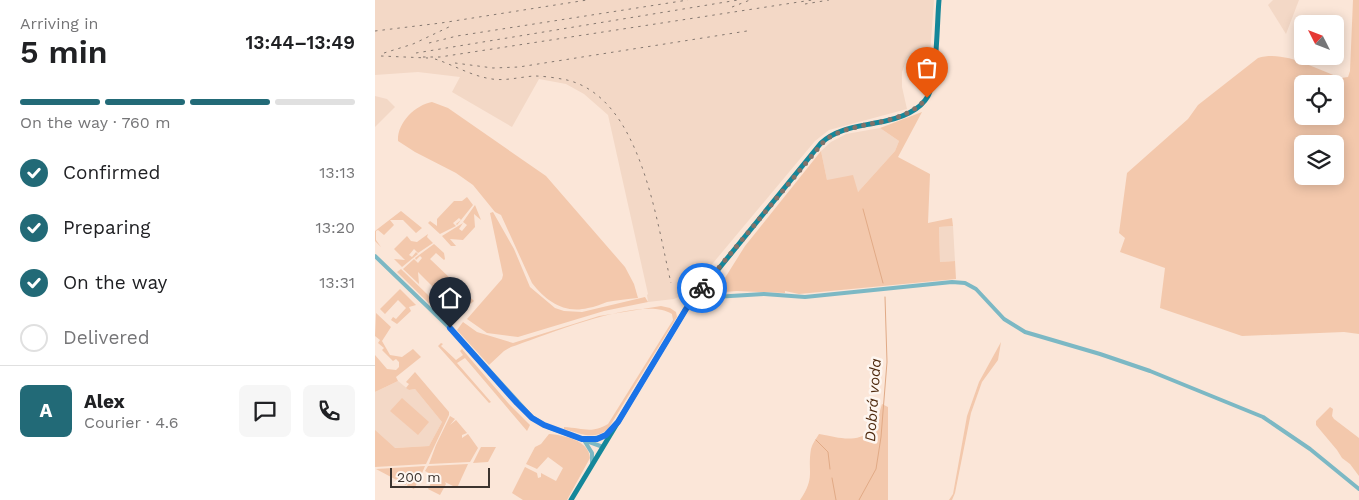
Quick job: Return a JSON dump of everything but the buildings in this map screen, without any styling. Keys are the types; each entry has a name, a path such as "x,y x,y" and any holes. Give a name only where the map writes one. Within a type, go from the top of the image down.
{"main road":[{"path":"571,500 698,292 825,140 842,130 901,117 927,98 931,87 939,0"}],"street":[{"path":"375,256 459,337 529,415 548,427 603,447"},
{"path":"698,292 703,296 714,297 764,294 805,297 952,282 965,284 976,289 1004,318 1025,332 1150,371 1263,417 1310,449 1359,489"},
{"path":"582,439 602,437 612,430 618,422"},
{"path":"582,439 592,453 591,465"}],"shaded area":[{"path":"375,0 934,0 929,69 907,58 902,72 902,87 907,109 829,130 815,141 688,293 674,299 648,302 648,294 608,115 584,94 566,84 539,79 512,127 452,92 460,77 418,72 375,75"},
{"path":"1273,0 1299,0 1286,34 1268,5"},
{"path":"1353,0 1359,0 1359,334 1344,332 1242,336 1160,308 1165,268 1120,252 1125,238 1119,233 1127,173 1188,119 1198,105 1258,58 1279,56 1289,58 1294,60 1294,65 1308,65 1333,75 1294,75 1294,125 1344,125 1344,78 1348,77 1350,71"},
{"path":"375,96 387,99 395,107 375,127"},
{"path":"432,102 448,108 546,176 625,267 634,284 638,298 607,302 593,307 571,309 556,304 543,295 532,283 501,215 495,212 473,185 456,173 398,141 398,134 408,116 419,107"},
{"path":"922,112 898,157 930,174 928,223 952,218 953,226 939,227 940,262 955,261 956,279 799,294 785,291 785,293 737,291 712,293 711,289 723,281 745,246 821,151 827,180 853,175 858,192 895,151 899,141 880,128"},
{"path":"880,128 899,141 895,151 858,192 827,180 821,151 831,142 846,134"},
{"path":"467,197 473,205 461,220 459,218 453,223 456,226 440,234 428,223 430,221 437,226 437,219 454,201 462,201"},
{"path":"475,205 481,220 474,214 475,227 463,240 450,239 456,246 451,246 442,236 463,223 459,229 462,231 467,225 463,222"},
{"path":"401,211 422,228 416,233 403,220 390,220 394,225 384,235 378,230 376,231 376,240 381,247 375,241 375,231"},
{"path":"493,212 514,249 530,287 555,308 564,311 582,312 645,297 648,302 604,311 518,337 487,333 467,319 502,279 503,275 490,213"},
{"path":"953,226 955,261 940,262 939,227"},
{"path":"428,234 427,237 433,243 418,253 414,249 409,255 412,257 416,252 418,254 402,267 394,259 405,260 394,249 407,236 411,241 417,242"},
{"path":"434,244 444,253 445,259 436,253 430,259 474,301 464,309 462,315 459,313 461,310 437,286 434,288 418,272 419,284 403,269 414,259 418,263 422,258 420,256 416,260 415,258"},
{"path":"401,269 456,322 450,324 397,272"},
{"path":"400,289 416,305 409,307 411,311 397,324 391,320 393,317 396,319 406,308 398,300 385,314 380,309"},
{"path":"661,306 670,308 676,312 677,317 608,429 603,433 592,435 564,429 564,427 592,430 608,424 673,320 672,314 658,309 641,309"},
{"path":"376,313 391,327 382,341 390,355 402,357 413,349 421,357 396,377 398,381 375,392 375,355 387,369 396,370 399,367 399,362 396,359 393,361 382,350 384,348 378,343 380,340 375,336"},
{"path":"613,314 569,326 511,347 489,365 457,330 463,322 477,332 513,343 599,316"},
{"path":"1001,342 998,360 982,382 971,413 955,493 952,500 949,500 953,494 967,416 979,382"},
{"path":"441,343 443,344 441,346 456,360 463,355 460,351 462,349 509,404 530,425 527,431 465,358 457,363 491,402 489,403 438,346"},
{"path":"415,372 449,412 449,415 426,464 375,467 375,430 395,448 429,446 442,422 415,389 409,390 406,388 409,384 406,382"},
{"path":"398,381 409,390 415,389 442,422 429,446 375,449 375,392"},
{"path":"402,398 429,422 418,435 390,411"},
{"path":"882,404 888,407 888,500 800,500 808,486 811,449 819,434 847,438 867,435 874,431"},
{"path":"1330,407 1333,409 1332,416 1334,419 1359,438 1359,476 1316,425 1316,421"},
{"path":"450,416 455,419 450,425 456,420 467,433 462,435 462,438 468,434 478,448 470,462 429,464 436,445"},
{"path":"549,434 568,437 580,443 589,452 590,458 567,500 523,500 512,493 525,467 537,473 538,478 541,477 541,473 556,481 563,468 548,457 537,469 526,464 535,447 541,444"},
{"path":"481,447 496,447 488,462 473,463"},
{"path":"468,464 457,488 445,482 446,484 440,495 428,489 434,477 438,478 425,471 428,466"},
{"path":"425,466 420,478 416,476 419,479 414,489 407,486 410,479 406,485 376,469"}],"waterway":[{"name":"Dobrá voda","path":"863,209 883,283"},
{"name":"Dobrá voda","path":"859,500 876,469 881,437 887,362 885,297"},
{"path":"816,440 828,452 830,469"},
{"path":"832,478 836,500"}],"railway":[{"path":"375,31 441,23 587,0"},
{"path":"429,43 457,36 688,0"},
{"path":"416,53 738,0"},
{"path":"732,7 750,0"},
{"path":"423,57 440,57 812,0"},
{"path":"805,4 829,0"},
{"path":"384,53 413,44 451,26"},
{"path":"455,63 493,68 519,67 747,31"},
{"path":"381,56 428,58"},
{"path":"435,59 492,79 534,76 550,77 567,80 592,91 612,110 628,136 641,165 659,227 671,283"}],"way so far":[{"path":"702,288 821,143 832,134 842,130 901,117 918,107 927,98"}],"route":[{"path":"450,328 478,357 517,403 535,420 557,431 582,439 597,439 606,435 618,422 686,309 702,288"}]}
